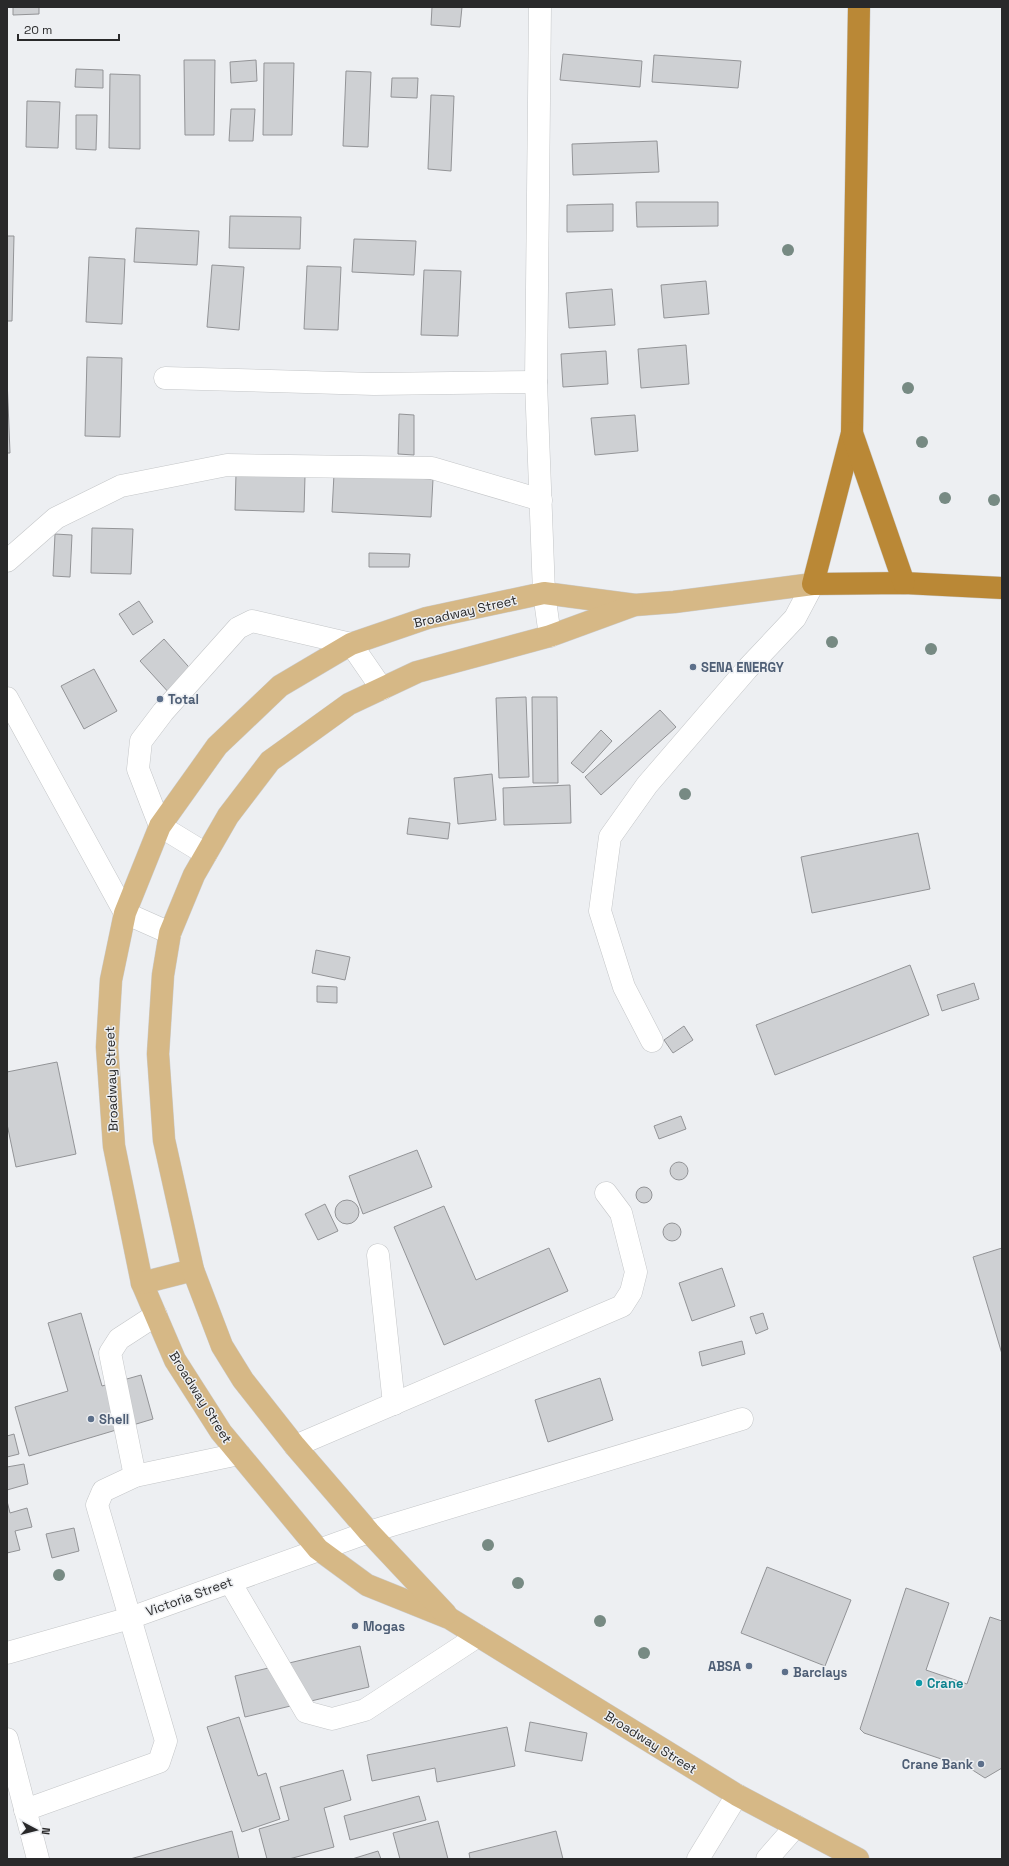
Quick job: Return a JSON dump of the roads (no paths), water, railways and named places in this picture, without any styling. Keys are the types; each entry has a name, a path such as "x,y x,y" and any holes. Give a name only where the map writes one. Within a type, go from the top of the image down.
{"highway":[{"path":"859,7 852,433 813,584 904,583 1002,588"},
{"path":"852,433 904,583"}],"main road":[{"name":"Broadway Street","path":"813,584 674,602 635,605 544,593 427,618 351,644 280,686 217,746 160,826 125,913 111,980 107,1047 114,1146 142,1283 175,1360 221,1432 318,1550 367,1585 449,1618 737,1795 858,1859"},
{"name":"Broadway Street","path":"449,1618 369,1532 295,1446 243,1380 222,1346 193,1270 164,1140 158,1054 163,975 170,933 194,874 228,816 270,761 349,704 416,672 550,636 635,605"},
{"path":"142,1283 193,1270"}],"street":[{"path":"540,7 536,382 544,593 550,636"},
{"path":"165,378 374,384 536,382"},
{"path":"7,561 56,518 121,486 226,465 432,468 541,500"},
{"path":"652,1042 624,987 600,911 610,837 647,785 747,668 795,618 813,584"},
{"path":"206,854 160,826 138,769 141,742 163,712 238,628 252,621 351,644 382,689"},
{"path":"7,698 125,913 170,933"},
{"path":"295,1446 622,1306 631,1292 636,1272 620,1213 606,1193"},
{"path":"378,1255 394,1404"},
{"path":"136,1476 110,1353 119,1339 156,1315"},
{"name":"Victoria Street","path":"7,1653 130,1618 369,1532 742,1419"},
{"path":"26,1810 159,1762 166,1741 97,1505 103,1491 136,1476 239,1454"},
{"path":"230,1582 306,1712 332,1719 365,1710 478,1636"},
{"path":"7,1739 38,1859"},
{"path":"698,1859 737,1795"},
{"path":"767,1859 796,1826"}],"place":[{"name":"SENA ENERGY","path":"693,667"},
{"name":"Total","path":"160,699"},
{"name":"Shell","path":"91,1419"},
{"name":"Mogas","path":"355,1626"},
{"name":"ABSA","path":"749,1666"},
{"name":"Barclays","path":"785,1672"},
{"name":"Crane","path":"919,1683"},
{"name":"Crane Bank","path":"981,1764"}]}
